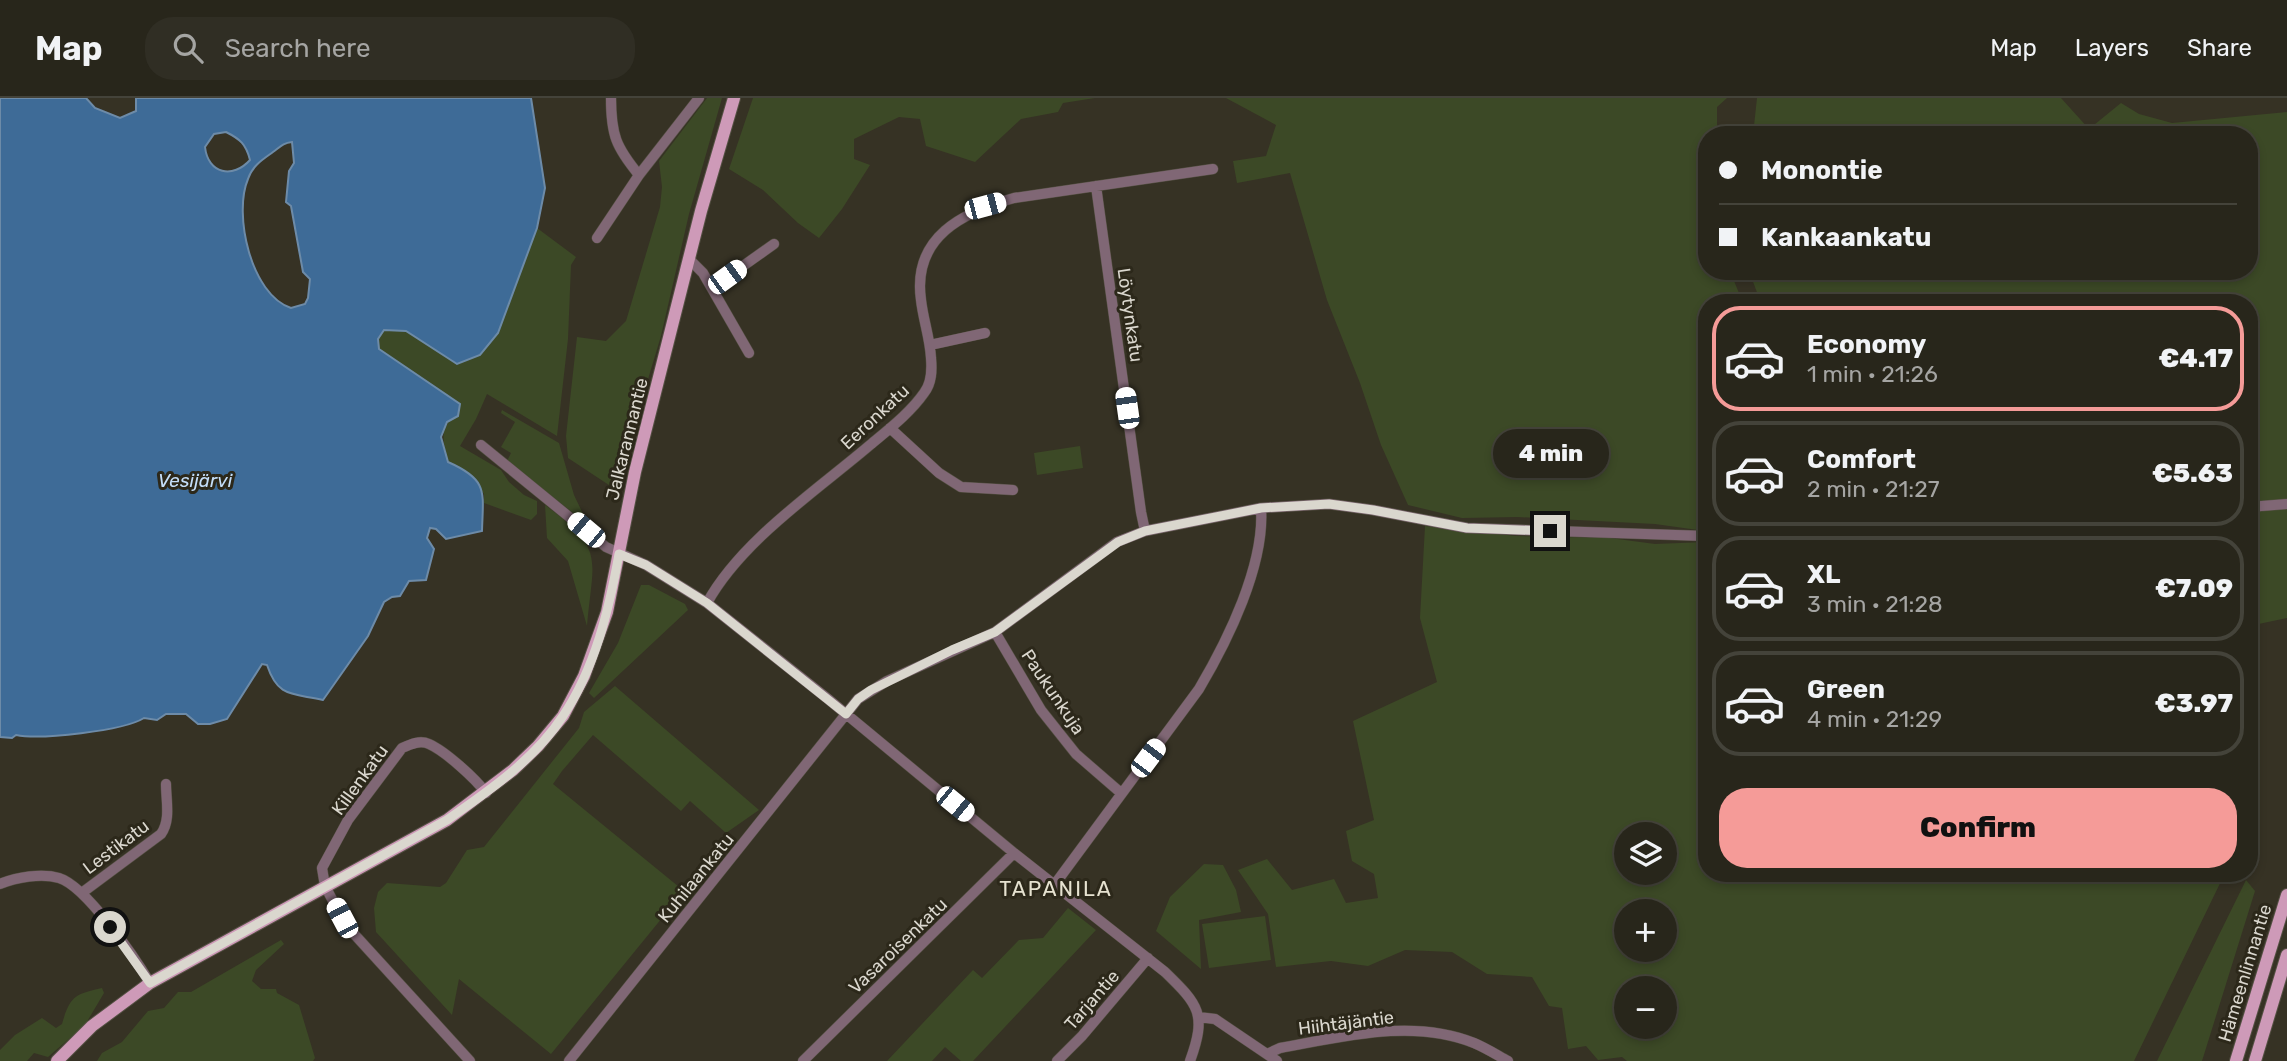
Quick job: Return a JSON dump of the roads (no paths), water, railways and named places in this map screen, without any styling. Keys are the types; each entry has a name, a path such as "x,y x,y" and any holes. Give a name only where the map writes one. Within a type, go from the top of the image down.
{"main road":[{"name":"Jalkarannantie","path":"57,1061 92,1026 150,983 447,820 486,793 538,746 563,716 597,646 607,612 635,472 689,259 734,98"},
{"name":"Hämeenlinnantie","path":"2236,1061 2287,895"},
{"name":"Hämeenlinnantie","path":"2255,1061 2287,955"}],"street":[{"path":"611,98 611,117 619,150 639,175"},
{"path":"597,238 639,175 699,98"},
{"name":"Eeronkatu","path":"707,603 727,570 754,542 890,428 925,392 932,370 920,297 923,264 940,233 957,219 985,206 1014,198 1213,169"},
{"name":"Löytynkatu","path":"1096,187 1145,531"},
{"path":"712,288 774,244"},
{"path":"689,259 698,266 749,353"},
{"path":"930,345 985,333"},
{"path":"890,428 939,473 961,487 1013,490"},
{"path":"481,444 606,547 646,565 707,603 1014,853 1148,958 1185,992 1196,1007 1199,1031 1190,1061"},
{"name":"Kuhilaankatu","path":"569,1061 858,699 952,650 995,632 1118,542 1145,531 1261,508 1329,504 1467,528 1698,536"},
{"path":"2258,506 2287,504"},
{"path":"1055,884 1199,689 1217,659 1240,605 1258,552 1263,528 1261,508"},
{"name":"Paukunkuja","path":"995,632 1031,695 1053,725 1076,754 1121,793"},
{"name":"Killenkatu","path":"325,886 322,867 348,820 402,748 414,743 428,743 467,773 486,793"},
{"name":"Lestikatu","path":"83,892 161,834 166,827 166,784"},
{"name":"Vasaroisenkatu","path":"803,1061 1014,853"},
{"path":"0,884 29,877 59,878 83,892 150,983"},
{"path":"325,886 342,918 355,935 470,1061"},
{"name":"Tarjantie","path":"1058,1061 1148,958"},
{"path":"1198,1017 1215,1019 1277,1061"},
{"name":"Hiihtäjäntie","path":"1267,1054 1280,1048 1370,1033 1421,1030 1473,1042 1508,1061"}],"water":[{"name":"Vesijärvi","path":"0,98 86,98 95,108 120,118 136,111 136,98 531,98 545,188 537,228 498,333 480,355 457,364 406,331 384,330 378,339 379,349 460,404 458,416 447,422 441,437 448,462 471,475 481,489 482,531 446,539 436,529 430,528 427,538 434,549 426,580 409,581 400,596 384,602 368,636 323,700 295,695 281,689 267,665 262,664 227,719 210,724 198,724 186,714 166,714 157,720 144,718 119,727 81,733 0,737","holes":["226,132 242,143 250,160 236,170 222,171 216,168 207,156 205,147 214,134","292,142 294,163 289,171 286,202 291,206 303,272 310,279 305,304 291,308 277,300 256,271 244,232 243,212 244,194 252,170 280,146"]}],"district":[{"name":"TAPANILA","path":"1056,889"}]}
